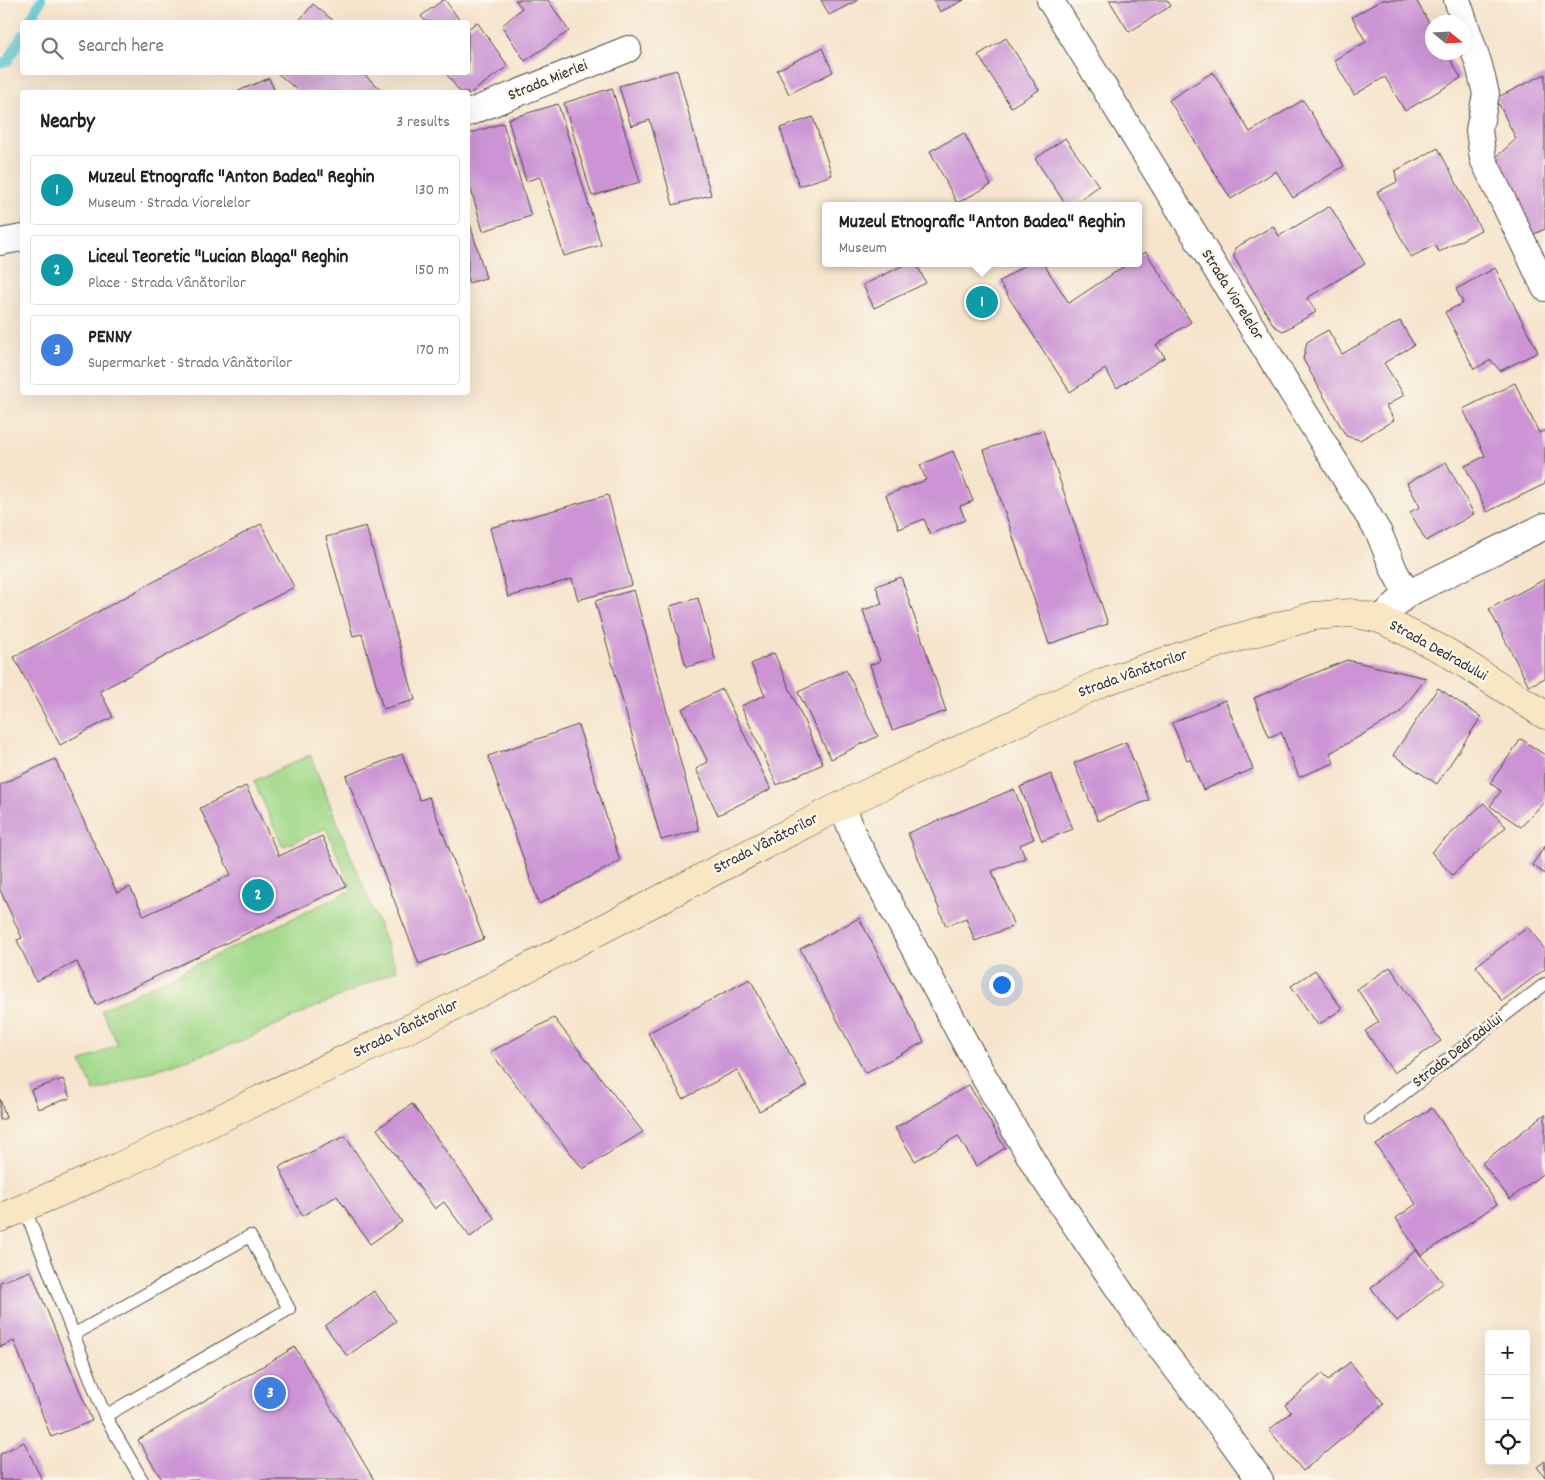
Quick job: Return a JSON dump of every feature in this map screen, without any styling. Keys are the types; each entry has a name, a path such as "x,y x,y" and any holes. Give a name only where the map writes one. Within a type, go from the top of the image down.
{"main road":[{"name":"Strada Vânătorilor","path":"0,1218 25,1209 118,1167 429,1019 842,805 1103,682 1226,641 1314,616 1351,614 1380,619"},
{"name":"Strada Dedradului","path":"1380,619 1445,652 1545,715"}],"street":[{"name":"Strada Viorelelor","path":"1050,0 1378,533 1407,594"},
{"path":"1457,0 1479,65 1486,94 1479,130 1483,160 1545,288"},
{"name":"Strada Mierlei","path":"470,112 628,49"},
{"path":"0,242 20,238"},
{"path":"1380,619 1407,594 1545,526"},
{"path":"842,805 865,858 975,1062 1036,1166 1145,1328 1224,1429 1260,1480"}],"lane":[{"name":"Strada Dedradului","path":"1371,1119 1545,984"},
{"path":"25,1209 105,1416 142,1480"},
{"path":"73,1335 250,1236 290,1309 105,1416"}],"green space":[{"path":"310,755 397,970 239,1042 94,1091 81,1062 118,1044 101,1010 352,890 326,828 283,847 254,781"}],"building":[{"path":"445,0 460,20 424,20 421,16"},
{"path":"515,0 548,0 569,31 525,61 502,26 522,8"},
{"path":"821,0 858,0 829,15"},
{"path":"934,0 964,0 940,12"},
{"path":"1109,0 1167,0 1171,6 1129,32"},
{"path":"1382,0 1416,0 1425,16 1425,60 1451,60 1461,78 1405,111 1385,77 1354,95 1334,60 1366,42 1352,17"},
{"path":"313,4 333,20 300,20"},
{"path":"477,22 508,66 470,94 470,90 458,90 447,75 470,75 470,27"},
{"path":"1006,38 1039,90 1011,107 978,55"},
{"path":"822,48 833,72 789,94 777,70"},
{"path":"677,70 711,195 673,205 650,120 631,126 619,86"},
{"path":"1213,72 1250,132 1303,100 1344,166 1293,198 1276,171 1231,199 1169,100"},
{"path":"1545,74 1545,229 1532,235 1494,159 1516,139 1496,98"},
{"path":"280,75 364,75 382,90 298,90"},
{"path":"269,78 274,90 241,90"},
{"path":"612,88 640,182 592,196 564,103"},
{"path":"558,104 601,245 564,256 540,177 526,181 508,119"},
{"path":"813,117 832,175 799,186 780,128"},
{"path":"503,123 531,216 483,231 470,186 470,133"},
{"path":"964,133 991,185 956,202 930,151"},
{"path":"1065,138 1099,186 1077,202 1064,202 1035,159"},
{"path":"1438,148 1481,230 1439,252 1435,245 1411,257 1377,192 1397,182 1395,171"},
{"path":"1330,206 1365,264 1307,298 1316,312 1283,331 1274,326 1234,257 1235,248 1273,226 1279,236"},
{"path":"470,224 486,278 470,282"},
{"path":"1146,252 1191,322 1156,345 1165,357 1117,388 1105,369 1070,392 999,282 1022,267 1046,267 1069,303 1123,267 1142,267 1142,254"},
{"path":"900,267 918,267 926,283 874,308 863,285"},
{"path":"1495,268 1538,352 1500,371 1491,360 1474,369 1445,312 1463,303 1456,289"},
{"path":"1400,321 1414,345 1384,363 1404,395 1386,406 1394,420 1360,440 1346,436 1303,359 1307,342 1328,330 1342,354"},
{"path":"1515,383 1539,433 1545,430 1545,484 1487,512 1465,466 1485,456 1463,409"},
{"path":"1043,430 1108,624 1049,644 984,450"},
{"path":"953,451 973,501 960,506 965,520 930,534 924,519 899,529 886,495 926,480 920,465"},
{"path":"1446,462 1474,514 1426,541 1410,512 1420,507 1407,483"},
{"path":"608,495 632,585 578,600 572,579 508,597 490,528"},
{"path":"261,524 294,587 100,691 113,717 60,745 14,657"},
{"path":"366,526 415,700 383,709 362,634 353,636 326,537"},
{"path":"901,577 946,711 892,730 870,665 880,661 863,610 882,604 876,586"},
{"path":"1545,579 1545,678 1529,686 1489,609"},
{"path":"634,590 699,830 661,840 595,601"},
{"path":"698,598 715,659 686,667 670,606"},
{"path":"774,653 823,764 777,785 741,706 765,695 751,664"},
{"path":"1347,660 1426,678 1399,714 1330,753 1334,763 1299,777 1281,732 1269,737 1254,698"},
{"path":"846,670 878,736 831,759 798,692"},
{"path":"1438,688 1481,717 1437,784 1393,755"},
{"path":"722,689 771,789 718,815 696,769 708,762 682,709"},
{"path":"1225,700 1253,769 1203,790 1190,759 1187,760 1172,723"},
{"path":"578,725 620,861 539,904 488,756"},
{"path":"1521,739 1545,755 1545,801 1521,827 1490,806 1501,791 1490,783"},
{"path":"1126,742 1149,800 1098,821 1074,763"},
{"path":"402,754 420,800 429,797 484,939 419,964 346,776"},
{"path":"55,759 117,893 130,887 144,916 231,875 200,808 246,786 279,856 322,836 346,886 96,1005 77,962 36,981 17,940 22,938 0,890 0,785"},
{"path":"1051,774 1073,829 1042,841 1020,787"},
{"path":"1014,789 1034,839 1020,845 1025,858 992,871 1014,926 975,941 966,918 946,926 908,833"},
{"path":"1484,803 1506,827 1452,875 1431,852"},
{"path":"1545,846 1545,874 1532,865"},
{"path":"859,918 924,1042 865,1073 800,949"},
{"path":"1528,927 1545,950 1545,969 1502,1001 1476,966"},
{"path":"1390,967 1441,1041 1394,1073 1365,1031 1379,1022 1357,989"},
{"path":"1315,970 1342,1009 1318,1025 1291,986"},
{"path":"750,979 807,1086 759,1111 737,1070 683,1099 648,1033"},
{"path":"554,1018 643,1132 583,1169 490,1052"},
{"path":"63,1079 70,1098 38,1109 31,1090"},
{"path":"969,1085 1005,1148 976,1166 958,1136 915,1161 895,1128"},
{"path":"0,1099 6,1118 0,1120"},
{"path":"412,1104 495,1219 470,1237 444,1202 435,1209 377,1129"},
{"path":"1432,1108 1497,1204 1421,1256 1396,1218 1416,1204 1376,1145"},
{"path":"1545,1114 1545,1172 1510,1199 1482,1163"},
{"path":"345,1136 402,1222 370,1244 337,1196 302,1216 279,1167"},
{"path":"1416,1250 1443,1283 1397,1321 1371,1288"},
{"path":"31,1271 92,1421 51,1437 14,1341 0,1347 0,1282"},
{"path":"374,1291 396,1321 347,1356 325,1326"},
{"path":"295,1347 374,1480 162,1480 138,1440"},
{"path":"1350,1362 1384,1404 1303,1471 1269,1430 1291,1412 1285,1405 1322,1374 1328,1380"},
{"path":"24,1442 42,1480 0,1480 0,1454"},
{"path":"1545,1461 1545,1477 1537,1467"}],"waterway":[{"path":"30,20 41,0"},
{"path":"0,63 8,61 20,39"}],"place":[{"name":"Muzeul Etnografic \"Anton Badea\" Reghin","path":"982,302"},
{"name":"Liceul Teoretic \"Lucian Blaga\" Reghin","path":"258,895"},
{"name":"PENNY","path":"270,1393"}]}
